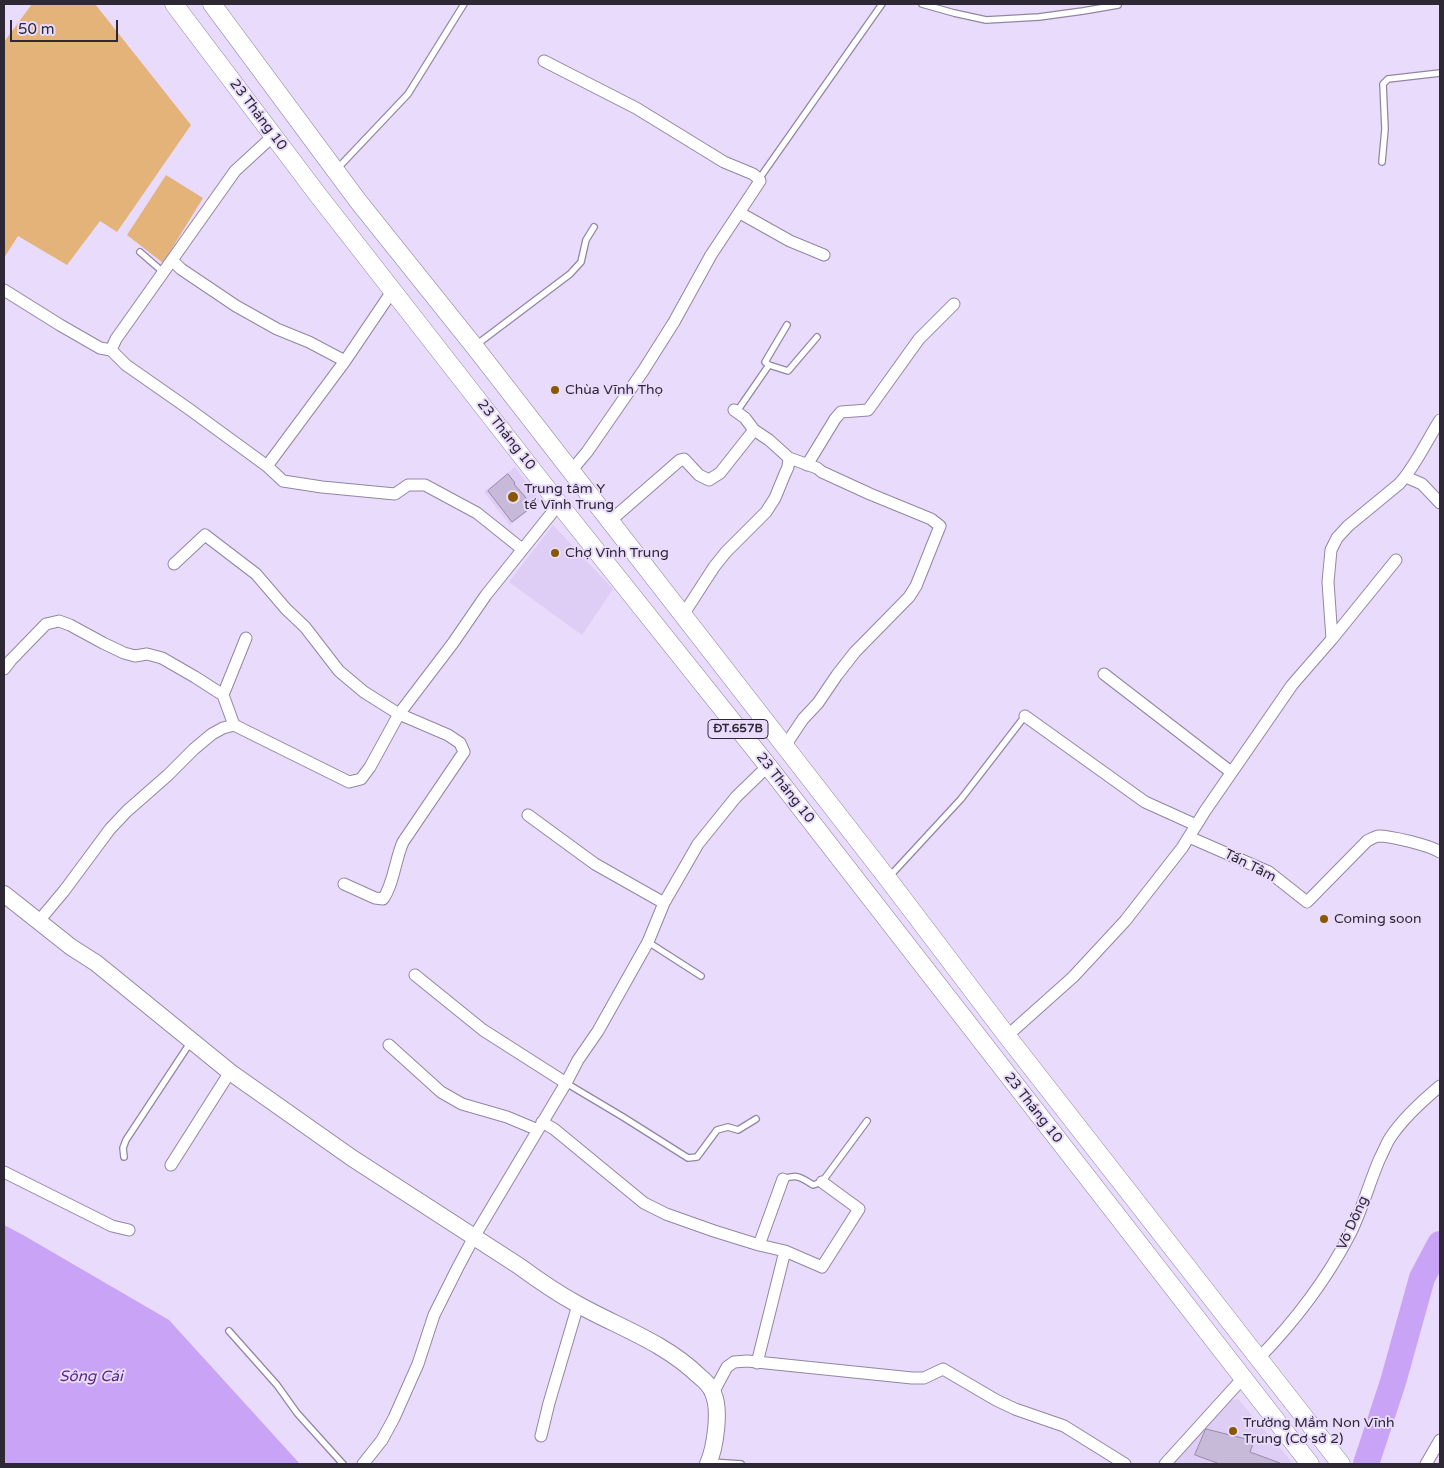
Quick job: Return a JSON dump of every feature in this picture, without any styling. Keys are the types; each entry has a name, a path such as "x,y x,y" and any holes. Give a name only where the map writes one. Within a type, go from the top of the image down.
{"main road":[{"name":"23 Tháng 10","path":"174,4 273,136 560,504 768,766 1243,1378 1302,1458"},
{"name":"23 Tháng 10","path":"212,4 336,171 785,746 1007,1036 1342,1464"},
{"path":"423,329 446,311"},
{"path":"768,766 785,746"},
{"path":"1243,1378 1259,1358"}],"street":[{"path":"544,61 636,108 724,162 753,174 760,181 711,255 674,322 643,371 587,452 571,471"},
{"path":"111,350 116,339 235,171 273,136"},
{"path":"740,213 790,241 824,255"},
{"path":"172,260 181,269 236,306 277,329 309,342 345,361"},
{"path":"4,290 92,344 111,350 126,365 267,466 283,481 395,494 408,485 425,485 477,514 522,549"},
{"path":"267,466 345,361 393,290"},
{"path":"807,465 835,419 842,412 868,410 920,339 954,304"},
{"path":"734,410 745,418 754,430 769,440 789,458 817,468 870,494 930,519 940,526 916,586 909,598 855,652 818,703 803,719 785,746"},
{"path":"1332,639 1328,582 1331,550 1336,538 1406,477 1440,420"},
{"path":"610,521 680,460 684,460 699,475 709,480 720,474 754,430"},
{"path":"683,615 726,552 766,512 775,498 788,467 789,458"},
{"path":"1406,477 1422,484 1440,503"},
{"path":"38,922 64,892 110,829 127,811 194,749 212,734 223,728 234,725 349,782 361,779 370,767 399,714 453,643 486,595 560,504"},
{"path":"174,564 205,535 256,574 286,609 305,627 339,671 364,692 399,714 448,735 460,743 464,752 403,842 388,892 383,899 375,898 344,884"},
{"path":"1007,1036 1073,977 1112,935 1156,882 1182,848 1231,772 1292,686 1396,560"},
{"path":"4,669 46,624 59,621 124,653 135,656 147,654 162,658 222,694 234,725"},
{"path":"222,694 246,638"},
{"path":"1104,674 1231,772"},
{"path":"1026,716 1145,802 1196,825"},
{"path":"363,1464 382,1440 394,1418 418,1364 434,1315 474,1237 578,1060 598,1031 648,942 664,903 698,844 736,797 768,766"},
{"path":"528,815 595,864 664,903"},
{"name":"Tấn Tâm","path":"1189,837 1269,872 1307,902 1367,841 1375,836 1439,849"},
{"path":"4,894 71,947 96,963 230,1072 352,1158 578,1305 664,1348 692,1369 714,1393"},
{"path":"415,975 483,1030 566,1083"},
{"path":"389,1045 441,1092 462,1104 554,1129 644,1203 666,1214 758,1245 785,1251 822,1267 859,1209 822,1182"},
{"path":"171,1165 230,1072"},
{"name":"Võ Dõng","path":"1259,1358 1295,1317 1339,1255 1350,1233 1370,1180 1390,1138 1408,1116 1440,1086"},
{"path":"4,1172 112,1226 129,1230"},
{"path":"758,1245 782,1179"},
{"path":"757,1363 785,1251"},
{"path":"542,1436 549,1403 578,1305"},
{"path":"708,1463 717,1425 714,1393 727,1367 734,1362 912,1378 924,1378 943,1368 996,1400 1015,1409 1064,1426 1125,1464"},
{"path":"1165,1464 1243,1378"},
{"path":"1426,1464 1440,1440"}],"lane":[{"path":"336,171 408,94 464,4"},
{"path":"759,179 882,4"},
{"path":"922,4 986,20 1039,17 1083,12 1118,5"},
{"path":"1382,162 1385,129 1383,84 1388,79 1440,73"},
{"path":"474,346 570,274 581,262 586,240 594,227"},
{"path":"140,252 164,272"},
{"path":"787,325 765,362 769,365 788,371 817,337"},
{"path":"734,410 740,407 769,365"},
{"path":"888,879 961,799 1026,716"},
{"path":"648,942 701,976"},
{"path":"124,1157 123,1148 126,1140 192,1041"},
{"path":"566,1083 688,1158 697,1156 717,1130 728,1127 738,1130 756,1119"},
{"path":"782,1179 793,1176 802,1178 813,1185 822,1182 867,1121"},
{"path":"229,1331 343,1464"},
{"path":"708,1463 742,1464"}],"shaded area":[{"path":"32,4 95,4 191,125 117,232 100,221 67,265 18,236 4,258 4,42"},
{"path":"166,175 203,198 163,263 127,235"},
{"name":"Trung tâm Y tế Vĩnh Trung","path":"515,467 541,501 510,525 484,492"},
{"name":"Chợ Vĩnh Trung","path":"553,525 613,589 582,635 509,582"},
{"name":"Trường Mầm Non Vĩnh Trung (Cơ sở 2)","path":"1238,1399 1291,1461 1291,1464 1169,1464 1227,1401"}],"water":[{"name":"Sông Cái","path":"4,1225 169,1320 300,1464 4,1464"}],"building":[{"name":"Trung tâm Y tế Vĩnh Trung","path":"508,474 533,506 512,522 488,491"},
{"path":"1206,1429 1254,1441 1250,1452 1280,1464 1220,1464 1195,1455"}],"waterway":[{"path":"1366,1464 1393,1382 1422,1278 1440,1244"}],"place":[{"name":"Chùa Vĩnh Thọ","path":"555,390"},
{"name":"Trung tâm Y tế Vĩnh Trung","path":"513,497"},
{"name":"Chợ Vĩnh Trung","path":"555,553"},
{"name":"Coming soon","path":"1324,919"},
{"name":"Trường Mầm Non Vĩnh Trung (Cơ sở 2)","path":"1233,1431"}]}
